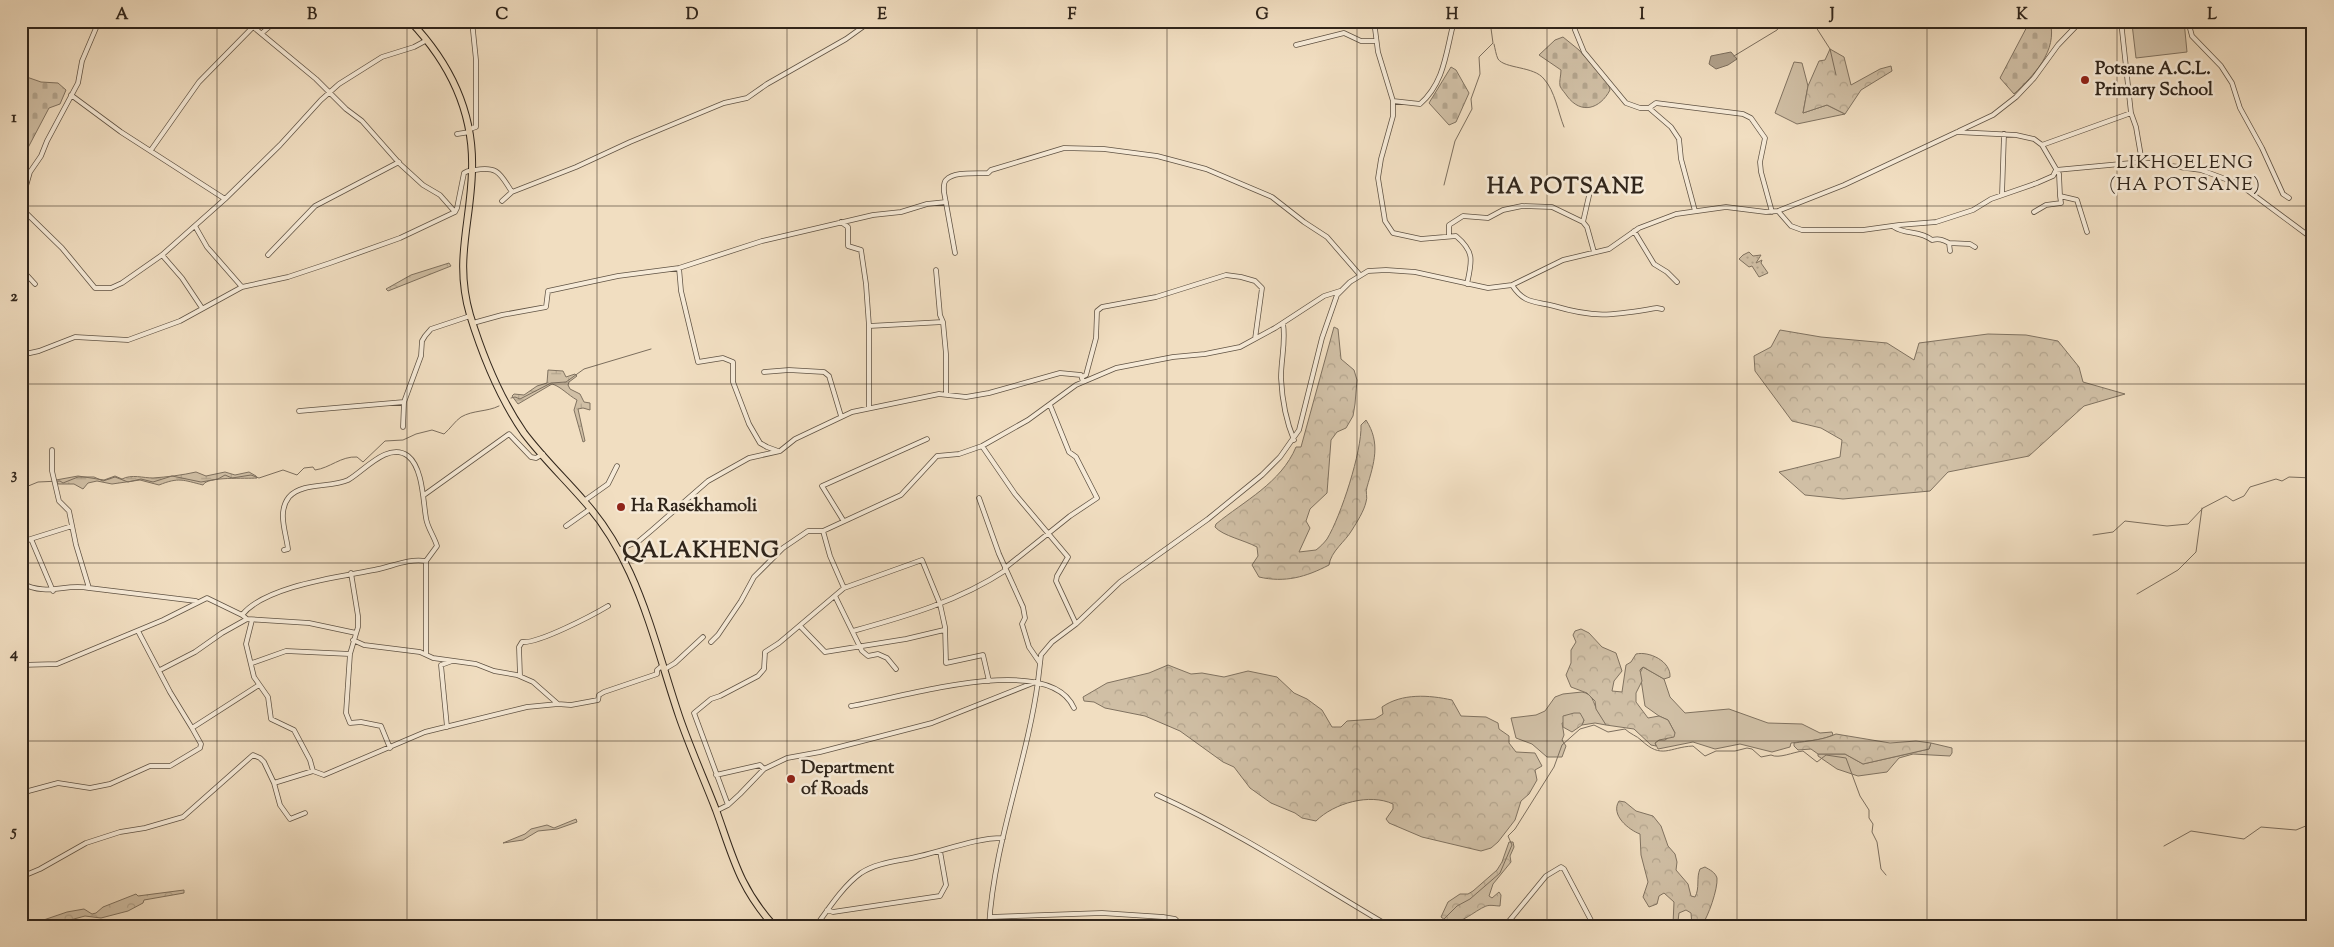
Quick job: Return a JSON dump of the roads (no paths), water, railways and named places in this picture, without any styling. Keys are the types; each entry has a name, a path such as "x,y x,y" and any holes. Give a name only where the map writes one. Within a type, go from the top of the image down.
{"main road":[{"path":"410,21 445,64 464,104 470,131 472,170 462,266 465,295 494,383 525,434 590,509 618,550 630,573 664,667 679,717 716,811 734,866 746,889 774,926"}],"street":[{"path":"21,218 22,200 30,172 41,156 78,84 82,61 99,21"},
{"path":"246,21 252,28 262,33 316,79 328,92 362,121 399,162 423,185 440,195 455,212"},
{"path":"262,33 276,21"},
{"path":"457,134 470,131 476,127 476,60 472,21"},
{"path":"502,201 512,192 576,168 630,142 724,103 747,98 846,39 871,21"},
{"path":"1374,21 1376,41 1383,72 1393,101 1393,116 1381,159 1378,178 1385,221 1393,233 1404,236 1421,239 1456,236 1468,248 1472,261 1467,284"},
{"path":"1393,101 1420,104 1428,97 1439,77 1449,52 1454,21"},
{"path":"989,926 1002,838 1034,712 1041,655 1052,642 1076,624 1120,582 1208,519 1255,481 1280,457 1294,440 1299,430 1322,338 1336,295 1340,291 1368,272 1386,270 1415,272 1488,288 1512,284 1563,260 1609,249 1634,231 1676,214 1726,207 1778,211 1844,185 1993,115 2016,97 2034,78 2058,45 2081,21"},
{"path":"2121,21 2131,113 2136,127 2142,162"},
{"path":"2188,21 2192,36 2221,66 2232,83 2240,108 2262,148 2283,194 2289,198"},
{"path":"151,150 199,82 252,28"},
{"path":"1574,30 1584,52 1626,103 1640,108 1649,108 1656,103 1733,112 1751,118 1765,138 1760,162 1772,212"},
{"path":"1296,45 1344,33 1362,41 1376,41"},
{"path":"22,209 62,248 95,288 111,288 122,283 162,255 225,199 280,145 328,92 382,57 414,47 427,40"},
{"path":"71,95 121,132 225,199"},
{"path":"1649,108 1671,127 1679,139 1681,159 1695,211"},
{"path":"2042,145 2131,113"},
{"path":"1957,132 2025,136 2042,145 2058,174 2061,202 2046,205 2034,212"},
{"path":"2002,195 2004,134"},
{"path":"955,253 946,202 945,180 951,177 988,173 990,170 1036,154 1064,148 1104,149 1157,156 1206,169 1272,198 1327,237 1360,276"},
{"path":"268,256 315,206 399,162"},
{"path":"2056,170 2142,162 2201,170 2239,184 2313,238"},
{"path":"21,355 39,352 75,337 128,340 180,321 242,287 288,277 330,264 418,230 455,212 464,173 472,170 489,168 498,171 512,192"},
{"path":"1778,211 1791,226 1802,230 1844,231 1942,221 1947,217 1972,210 2002,195 2053,176 2056,170"},
{"path":"1583,222 1590,187"},
{"path":"2060,196 2077,200 2087,232"},
{"path":"403,427 404,402 421,356 422,341 431,329 472,319 546,307 548,291 618,276 679,268 762,241 841,222 946,202"},
{"path":"1450,236 1449,225 1463,216 1488,218 1503,210 1522,206 1552,207 1583,222 1587,227 1594,252"},
{"path":"841,222 848,227 848,246 860,250 866,284 869,326 869,408"},
{"path":"195,226 207,247 242,287"},
{"path":"1894,227 1903,232 1921,232 1932,240 1938,238 1948,243 1970,244 1975,247"},
{"path":"1634,231 1654,264 1667,272 1677,282"},
{"path":"1948,243 1950,251"},
{"path":"162,255 182,278 202,308"},
{"path":"21,266 35,284"},
{"path":"679,268 681,291 698,362 723,358 733,362 733,382 744,414 753,432 760,443 767,448 780,451"},
{"path":"936,270 947,362 946,394"},
{"path":"711,642 718,635 741,601 754,577 783,548 808,532 823,531 843,520 901,495 937,456 958,454 982,446 1009,432 1050,405 1082,380 1086,375 1096,338 1097,311 1102,307 1156,297 1226,276 1241,277 1255,281 1262,288 1255,339"},
{"path":"1512,284 1518,295 1529,301 1586,315 1625,314 1657,308 1662,309"},
{"path":"1082,380 1116,368 1240,347 1283,323 1324,296 1340,291"},
{"path":"869,326 943,322"},
{"path":"1283,323 1286,341 1282,385 1288,425 1294,440"},
{"path":"764,372 789,370 824,372 829,376 841,416"},
{"path":"618,550 639,541 708,481 749,458 780,451 795,439 841,416 869,408 946,394 966,397 989,393 1060,373 1081,375 1082,380"},
{"path":"299,411 404,402"},
{"path":"853,631 940,604 977,588 1006,569 1048,534 1097,498 1076,457 1069,452 1050,405"},
{"path":"424,495 509,434 531,457 536,458 543,454"},
{"path":"843,520 822,486 927,439"},
{"path":"982,446 1015,494 1034,514 1068,557 1056,581 1076,624"},
{"path":"52,450 52,475 59,501 70,511 72,526 90,588"},
{"path":"284,550 288,549 283,509 291,496 300,491 348,480 383,455 405,454 415,465 424,495 426,518 436,546 426,561 426,654"},
{"path":"584,501 608,484 617,466"},
{"path":"979,498 1006,569 1023,607 1025,618 1022,624 1029,648 1040,663"},
{"path":"566,526 590,509"},
{"path":"21,542 72,526"},
{"path":"823,531 830,556 844,588"},
{"path":"31,539 53,591"},
{"path":"728,805 694,713 711,699 758,676 764,669 765,652 800,626 844,588 922,560 940,604 946,662 983,655 989,680"},
{"path":"242,615 248,608 266,598 315,581 375,570 400,563 426,561"},
{"path":"351,573 358,616 356,633 350,654 346,713 349,722 381,726 390,748"},
{"path":"21,583 40,590 53,591 78,586 197,601"},
{"path":"835,596 859,646 868,656 878,654 887,658 896,669"},
{"path":"21,665 57,664 138,630 207,598 247,619 308,622 356,633"},
{"path":"520,676 519,647 522,642 534,640 580,622 608,606"},
{"path":"160,670 195,652 222,633 247,619"},
{"path":"252,620 246,644 254,677 268,698 271,719 294,730 314,771"},
{"path":"800,626 825,652 906,639 944,630"},
{"path":"21,793 58,783 80,787 101,786 119,781 150,766 170,766 200,748 192,728 177,705 138,630"},
{"path":"274,783 314,771 324,775 350,762 390,748 425,732 447,726 494,714 598,700 599,695 604,692 657,674 657,670 674,663 703,637"},
{"path":"354,640 364,646 391,647 452,661 476,664 494,671 520,676 534,682 558,704"},
{"path":"252,664 286,651 350,654"},
{"path":"447,726 441,665 452,661"},
{"path":"850,706 938,688 989,680 1038,681 1067,696 1074,708"},
{"path":"716,811 728,805 764,769 787,758 839,748 932,723 1038,681"},
{"path":"192,728 259,685"},
{"path":"21,877 40,869 86,843 120,832 145,828 183,817 253,755 264,762 274,783 276,797 290,819 305,813"},
{"path":"716,775 760,765 764,769"},
{"path":"1157,795 1204,816 1242,837 1389,926"},
{"path":"816,926 827,910 862,872 876,866 991,838 1002,838"},
{"path":"827,910 833,912 940,896 946,885 940,851"},
{"path":"1505,926 1546,876 1560,867 1564,869 1594,926"},
{"path":"990,917 1102,913 1163,916 1175,919 1182,926"}],"waterway":[{"path":"1444,185 1455,141 1472,109 1471,99 1480,74 1479,57 1493,43 1490,21"},
{"path":"1734,56 1777,30 1784,21"},
{"path":"1812,21 1830,49 1836,75"},
{"path":"1494,44 1497,57 1502,62 1534,72 1544,79 1554,96 1564,127"},
{"path":"511,398 520,399 551,383 566,382 584,369 651,349"},
{"path":"21,489 38,482 60,481 63,483 78,477 94,477 103,481 115,477 128,482 141,479 153,482 172,476 201,482 218,479 225,475 232,478 251,475 259,478 283,470 297,475 304,468 313,467 315,470 320,469 351,457 357,457 363,462 385,441 403,440 432,430 444,434 461,417 499,406"},
{"path":"2093,535 2113,532 2125,521 2167,526 2188,524 2203,508 2226,496 2233,501 2244,496 2250,487 2276,479 2282,481 2289,477 2313,478"},
{"path":"2137,594 2178,570 2196,552 2202,508"},
{"path":"1437,926 1457,906 1470,899 1500,873 1512,845 1508,836 1515,829 1554,767 1562,745 1580,729 1594,725 1608,732 1625,729 1648,746 1660,751 1693,746 1705,756 1716,751 1735,751 1747,748 1752,749 1761,757 1771,755 1782,756 1803,751 1817,762 1826,755 1846,758 1860,796 1869,810 1869,818 1873,824 1872,832 1877,842 1881,869 1886,875"},
{"path":"2164,846 2191,831 2244,839 2261,827 2296,830 2313,823"}],"place":[{"name":"Potsane A.C.L. Primary School","path":"2085,80"},
{"name":"Ha Rasekhamoli","path":"621,507"},
{"name":"Department of Roads","path":"791,779"}],"district":[{"name":"LIKHOELENG (HA POTSANE)","path":"2185,174"},
{"name":"HA POTSANE","path":"1566,188"},
{"name":"QALAKHENG","path":"701,552"}]}
